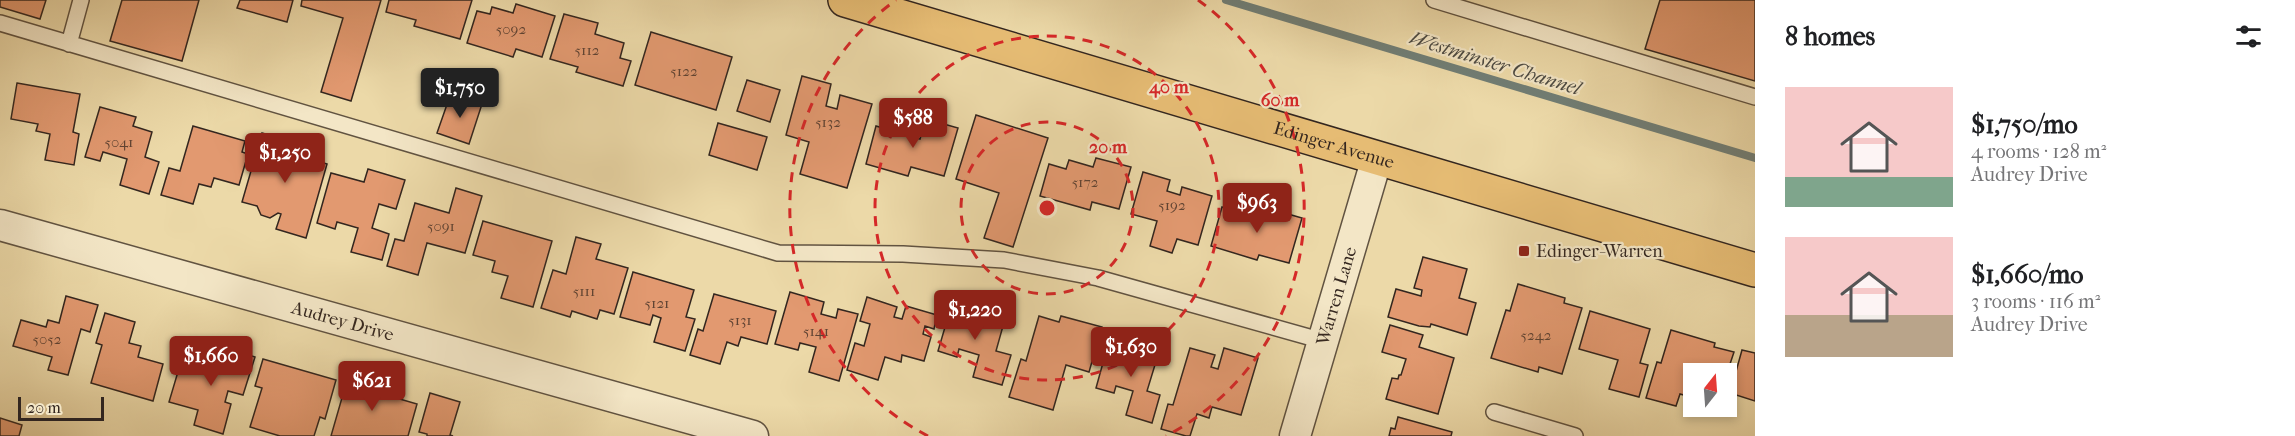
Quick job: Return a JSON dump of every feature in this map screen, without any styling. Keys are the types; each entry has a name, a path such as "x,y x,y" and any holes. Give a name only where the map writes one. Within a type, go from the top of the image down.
{"main road":[{"name":"Edinger Avenue","path":"844,0 1755,270"}],"street":[{"name":"Warren Lane","path":"1295,436 1377,158"},
{"name":"Audrey Drive","path":"0,224 753,436"}],"lane":[{"path":"69,44 81,0"},
{"path":"1434,0 1755,97"},
{"path":"0,23 778,253 903,254 1004,260 1098,278 1323,341"},
{"path":"1494,412 1575,436"}],"building":[{"path":"0,0 46,0 40,19 0,7"},
{"path":"122,0 199,0 182,61 110,41"},
{"path":"240,0 293,0 287,22 237,8"},
{"path":"302,0 381,0 351,101 321,92 343,18 301,6"},
{"path":"389,0 472,0 460,39 414,26 416,20 386,12"},
{"path":"1660,0 1755,0 1755,81 1645,49"},
{"path":"516,4 555,16 542,57 516,49 513,57 467,43 477,11 490,14 492,7 513,13"},
{"path":"564,14 598,23 595,34 624,43 620,58 631,61 623,86 576,72 578,67 550,59"},
{"path":"651,32 732,57 716,110 635,85"},
{"path":"802,76 831,84 826,106 837,109 840,95 872,104 847,188 800,174 809,142 786,135"},
{"path":"747,80 780,90 770,122 737,111"},
{"path":"17,83 80,94 73,132 79,134 74,165 45,160 50,134 36,131 38,124 11,119"},
{"path":"451,93 482,104 469,144 437,133"},
{"path":"100,107 136,117 133,126 152,132 145,157 159,162 149,194 120,185 127,159 103,152 100,161 85,157"},
{"path":"976,115 1048,138 1013,247 984,238 999,193 956,179"},
{"path":"926,119 958,128 944,176 911,167 908,176 866,164 876,126 920,139"},
{"path":"718,123 767,137 757,170 709,155"},
{"path":"193,126 245,141 242,152 248,154 239,185 214,178 211,187 199,184 193,204 161,195 169,168 180,171"},
{"path":"262,133 300,144 297,155 327,164 306,238 276,229 281,214 278,213 270,218 261,215 257,206 242,202"},
{"path":"1096,158 1131,167 1119,209 1092,202 1090,210 1040,196 1049,164 1066,169 1069,160 1093,167"},
{"path":"368,169 405,180 396,209 379,204 372,228 389,234 382,260 351,252 358,228 337,222 335,229 317,223 331,173 364,182"},
{"path":"1143,172 1170,180 1167,191 1180,195 1182,187 1212,196 1198,245 1177,239 1172,253 1150,246 1157,221 1131,214"},
{"path":"456,188 482,196 465,253 427,243 418,275 387,266 395,239 404,241 415,203 449,213"},
{"path":"1222,207 1263,220 1267,208 1302,218 1289,263 1259,255 1257,260 1211,246"},
{"path":"483,221 552,241 533,307 501,298 508,276 492,272 495,261 473,255"},
{"path":"576,237 601,244 596,259 628,268 614,314 600,310 597,319 572,311 570,317 541,308 553,270 566,274"},
{"path":"1423,257 1467,269 1459,298 1476,303 1467,335 1431,324 1430,327 1419,326 1388,317 1396,289 1421,296 1422,290 1414,288"},
{"path":"633,272 694,290 686,317 695,319 685,351 654,342 661,318 653,315 650,325 620,317"},
{"path":"1518,284 1565,298 1564,303 1582,308 1562,374 1539,367 1538,372 1491,358 1506,310 1510,311"},
{"path":"790,292 824,302 821,314 836,318 838,309 858,314 839,381 809,372 816,347 800,343 798,350 775,344"},
{"path":"714,294 776,311 767,344 741,337 738,346 727,342 720,364 690,355 698,329 703,331"},
{"path":"66,296 98,305 90,332 81,329 68,375 48,370 52,357 13,346 21,320 46,327 48,320 59,323"},
{"path":"867,297 897,307 894,317 902,319 906,306 937,315 934,329 925,326 923,334 931,337 924,361 902,355 901,362 885,357 878,380 847,370 855,343 864,346 870,324 860,321"},
{"path":"953,300 988,310 984,320 1003,326 996,351 1011,355 1002,385 973,377 979,355 959,349 957,357 938,351"},
{"path":"1590,311 1650,329 1640,363 1648,365 1639,397 1609,389 1618,360 1579,349"},
{"path":"105,313 135,322 129,343 141,346 138,357 163,364 153,401 91,383 102,345 96,343"},
{"path":"1039,316 1059,322 1061,316 1102,327 1089,372 1066,365 1053,410 1009,397 1021,359 1026,361"},
{"path":"1390,325 1423,335 1419,347 1454,358 1438,414 1386,399 1392,378 1398,379 1401,375 1406,359 1382,352"},
{"path":"1671,330 1715,343 1714,347 1734,352 1730,363 1683,363 1683,395 1680,394 1676,406 1646,398 1657,362 1661,363"},
{"path":"1109,341 1158,355 1147,391 1160,395 1152,423 1126,415 1133,391 1116,386 1114,393 1096,388"},
{"path":"226,348 255,357 243,395 228,391 225,402 231,404 223,434 194,425 198,410 169,402 180,365 178,364 181,352 204,359 201,366 219,371"},
{"path":"1190,348 1215,355 1211,367 1218,369 1224,348 1258,358 1241,415 1212,407 1209,418 1197,414 1190,436 1186,436 1161,429 1168,404 1173,405"},
{"path":"1742,350 1755,353 1755,401 1737,395 1737,368"},
{"path":"263,359 336,380 325,419 320,417 314,436 280,436 250,427 262,388 255,386"},
{"path":"348,377 381,386 379,393 417,404 408,436 331,436"},
{"path":"430,393 460,402 450,435 453,436 427,436 419,432"},
{"path":"1398,417 1452,432 1451,436 1389,436 1391,428 1395,429"},
{"path":"0,418 22,425 19,436 0,436"}],"waterway":[{"name":"Westminster Channel","path":"1226,0 1755,158"}],"place":[{"name":"Edinger-Warren","path":"1524,251"}]}
